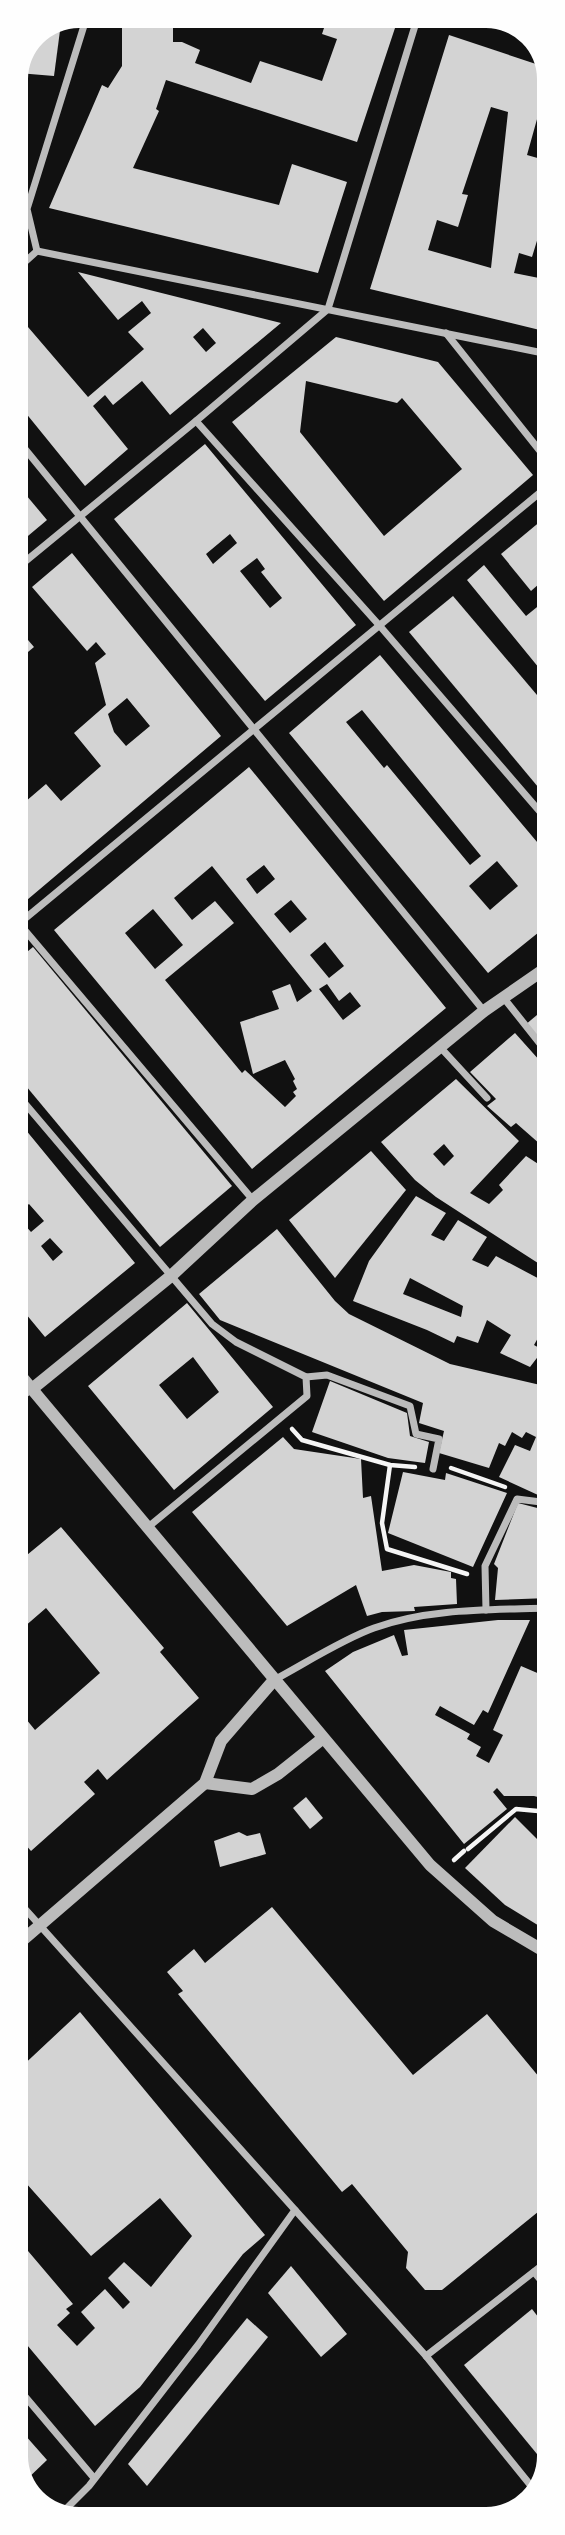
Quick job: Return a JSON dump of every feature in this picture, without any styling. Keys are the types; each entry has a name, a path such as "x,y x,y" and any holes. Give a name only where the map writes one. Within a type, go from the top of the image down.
{"street":[{"path":"28,206 83,28"},
{"path":"28,559 328,309 414,28"},
{"path":"28,213 37,251"},
{"path":"28,259 37,251"},
{"path":"37,251 537,352"},
{"path":"446,332 537,447"},
{"path":"196,421 379,625 537,808"},
{"path":"28,453 484,1010"},
{"path":"28,914 537,495"},
{"path":"28,936 253,1200"},
{"path":"28,1392 171,1276 253,1200 484,1010 537,974"},
{"path":"503,997 537,1040"},
{"path":"440,1047 487,1098"},
{"path":"28,1107 171,1276 193,1298 212,1324 236,1342 306,1377 327,1375 410,1406 416,1434 439,1439 433,1469"},
{"path":"147,1528 307,1396 306,1377"},
{"path":"28,1384 430,1865 493,1921 537,1947"},
{"path":"486,1610 485,1566 517,1499 537,1502"},
{"path":"28,1934 205,1783 221,1741 274,1680 373,1628 416,1617 537,1608"},
{"path":"205,1783 252,1789 278,1774 323,1739"},
{"path":"28,1912 426,2356 529,2483"},
{"path":"70,2506 94,2479 198,2345 295,2210"},
{"path":"426,2356 537,2270"},
{"path":"534,2272 537,2276"},
{"path":"28,2400 94,2479"}],"path":[{"path":"283,1418 302,1440 390,1465 433,1469 446,1466 497,1482 513,1491 517,1499"},
{"path":"390,1465 382,1523 387,1549 485,1577"},
{"path":"468,1849 516,1809 537,1811"}],"building":[{"path":"122,28 173,28 173,42 182,42 200,50 195,63 251,83 260,61 322,81 337,39 322,34 324,28 395,28 357,142 166,80 156,109 159,111 133,168 279,205 292,164 347,182 318,273 49,208 102,85 108,88 122,66"},
{"path":"60,32 54,76 29,74 29,69 43,43"},
{"path":"449,35 534,63 536,69 537,119 527,155 537,158 537,241 532,257 519,253 514,273 537,278 537,329 370,289","holes":["491,107 508,112 491,268 428,250 437,220 458,227 468,195 462,194"]},
{"path":"78,272 281,323 170,415 142,381 113,405 105,395 93,406 128,449 85,486 28,416 28,327 88,397 144,349 128,332 151,313 142,301 118,320","holes":["203,328 216,343 206,352 193,337"]},
{"path":"336,337 438,362 533,475 384,601 232,422","holes":["306,381 397,403 402,398 462,469 384,536 300,432"]},
{"path":"205,444 356,625 265,701 114,519","holes":["230,534 237,543 213,564 206,554","257,558 265,569 261,572 282,598 270,608 240,571"]},
{"path":"28,497 47,520 28,536"},
{"path":"537,524 537,586 531,591 501,554"},
{"path":"72,553 221,736 28,899 28,799 46,784 61,801 101,766 74,733 106,705 95,663 106,654 96,642 87,651 32,587","holes":["127,698 150,726 126,746 114,732 108,714"]},
{"path":"484,565 526,616 537,607 537,666 467,580"},
{"path":"453,596 537,695 537,786 409,632"},
{"path":"28,640 34,647 28,652"},
{"path":"380,655 537,842 537,934 488,973 289,733","holes":["362,710 481,856 470,865 387,765 384,768 346,722","497,861 518,886 490,910 469,886"]},
{"path":"249,767 446,1008 252,1169 54,930","holes":["264,865 275,879 257,894 246,879","212,866 312,991 297,1002 290,984 272,991 279,1009 240,1022 253,1074 285,1060 297,1089 293,1092 296,1096 285,1107 245,1070 242,1073 165,980 234,923 215,901 192,920 174,898","291,900 307,919 290,933 274,914","153,909 183,945 155,969 125,933","325,942 344,966 329,978 310,955","327,984 339,1001 350,992 361,1006 343,1020 319,989"]},
{"path":"33,947 232,1186 160,1247 28,1088 28,951"},
{"path":"537,1015 537,1039 525,1025"},
{"path":"515,1033 537,1058 537,1141 516,1123 511,1127 487,1106 496,1099 470,1072"},
{"path":"456,1079 519,1141 470,1193 489,1204 503,1190 499,1185 526,1156 537,1163 537,1262 436,1197 415,1180 381,1142","holes":["444,1144 454,1156 444,1166 433,1154"]},
{"path":"28,1133 135,1263 45,1337 28,1316 28,1229 31,1232 44,1221 29,1204","holes":["50,1238 63,1252 53,1261 41,1246"]},
{"path":"371,1151 406,1190 335,1278 289,1220"},
{"path":"416,1196 446,1213 431,1235 444,1241 458,1220 487,1237 472,1260 488,1267 496,1256 537,1278 537,1340 534,1345 537,1347 537,1358 530,1367 500,1353 511,1335 487,1320 478,1343 457,1336 454,1343 353,1301 369,1261","holes":["410,1278 463,1306 461,1317 403,1294"]},
{"path":"277,1229 335,1301 349,1314 450,1364 537,1384 537,1495 499,1477 515,1445 530,1451 536,1437 526,1432 522,1438 512,1432 505,1446 499,1443 489,1468 439,1453 444,1431 419,1423 423,1403 220,1320 199,1294"},
{"path":"187,1303 273,1407 174,1490 88,1386","holes":["193,1357 219,1392 187,1419 159,1385"]},
{"path":"330,1381 407,1413 410,1436 429,1442 425,1463 388,1458 312,1432"},
{"path":"283,1437 294,1449 361,1459 363,1498 371,1496 382,1571 414,1565 451,1572 451,1578 456,1579 457,1604 414,1607 415,1611 382,1612 367,1616 356,1585 287,1626 192,1512"},
{"path":"403,1472 445,1480 446,1473 507,1493 473,1567 388,1533"},
{"path":"518,1503 537,1508 537,1598 495,1600 498,1568 494,1564"},
{"path":"61,1527 164,1648 160,1652 199,1698 107,1780 98,1769 84,1782 95,1794 31,1851 28,1848 28,1721 35,1730 100,1673 46,1608 28,1624 28,1554"},
{"path":"498,1620 530,1620 488,1713 483,1710 474,1725 440,1706 435,1715 470,1734 467,1739 481,1747 476,1756 489,1763 503,1735 493,1730 521,1666 537,1673 537,1797 504,1796 497,1788 493,1792 507,1809 464,1844 325,1671 353,1652 394,1635 402,1656 408,1655 404,1630"},
{"path":"306,1797 323,1818 310,1829 293,1808"},
{"path":"515,1817 537,1839 537,1925 505,1905 465,1868"},
{"path":"239,1832 247,1836 260,1833 266,1854 220,1867 214,1841"},
{"path":"272,1907 413,2075 487,2014 537,2074 537,2213 442,2290 425,2290 406,2268 408,2252 352,2184 342,2192 178,1994 183,1991 167,1972 194,1949 205,1963"},
{"path":"80,2012 265,2235 243,2254 140,2387 95,2426 28,2346 28,2251 73,2304 66,2309 70,2313 57,2325 77,2346 95,2328 81,2312 105,2289 123,2309 130,2302 108,2278 124,2262 151,2287 192,2236 160,2198 91,2256 28,2185 28,2061"},
{"path":"291,2266 347,2334 321,2357 268,2293"},
{"path":"532,2309 537,2315 537,2454 464,2365"},
{"path":"247,2318 268,2337 147,2486 128,2464"},
{"path":"28,2438 47,2460 32,2474"}]}
